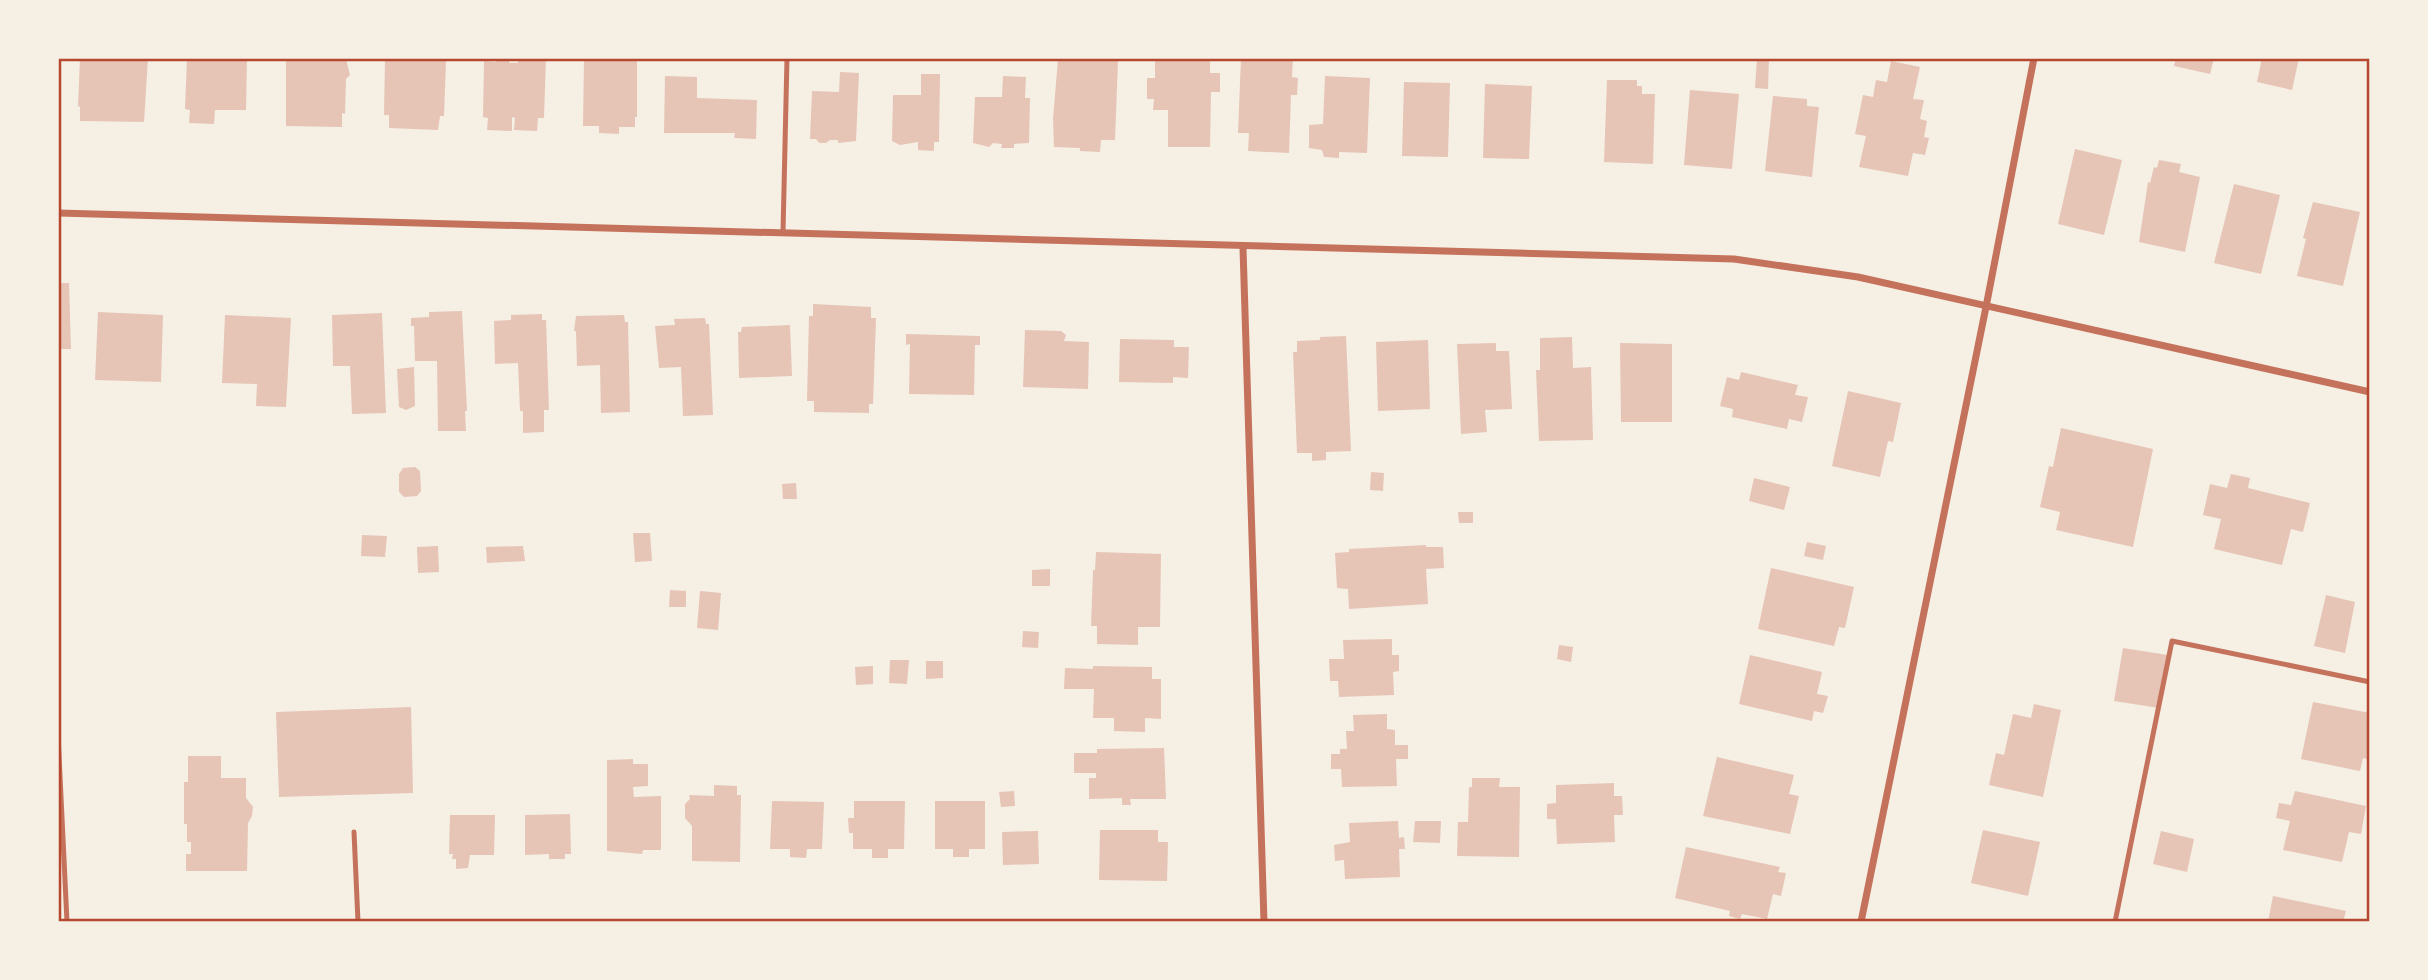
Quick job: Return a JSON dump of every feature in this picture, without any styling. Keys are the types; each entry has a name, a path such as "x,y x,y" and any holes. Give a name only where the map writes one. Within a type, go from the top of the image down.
{"street":[{"path":"1861,922 2034,58"},
{"path":"58,214 783,232 1243,248 1734,259 1858,277 2370,392"},
{"path":"1243,248 1264,922"}],"lane":[{"path":"783,232 787,58"},
{"path":"2115,922 2172,641 2370,682"},
{"path":"58,734 67,922"},
{"path":"354,832 358,922"}],"building":[{"path":"80,58 148,58 144,122 80,121"},
{"path":"187,58 247,58 246,110 215,110 214,124 189,123 190,110 185,109"},
{"path":"286,58 346,59 350,75 346,79 342,127 286,126"},
{"path":"496,58 510,58 509,63 518,63 518,58 546,58 544,118 538,118 537,131 514,130 515,118 512,117 512,131 487,130 488,118 483,117 484,61 496,62"},
{"path":"584,58 637,58 635,127 619,127 619,134 599,133 599,126 583,126"},
{"path":"1155,58 1210,58 1210,73 1220,73 1220,92 1211,92 1210,147 1168,147 1168,110 1153,110 1154,99 1147,99 1147,78 1155,78"},
{"path":"1241,58 1293,58 1292,77 1298,78 1297,95 1291,95 1289,153 1248,151 1249,133 1238,133"},
{"path":"1757,58 1769,58 1768,89 1755,88"},
{"path":"2176,58 2214,58 2210,74 2174,66"},
{"path":"2262,58 2299,58 2292,90 2257,82"},
{"path":"385,59 446,61 444,116 440,116 438,130 389,128 389,115 384,115"},
{"path":"1058,59 1118,61 1115,140 1101,140 1100,152 1054,147 1053,119"},
{"path":"1891,61 1920,67 1913,99 1924,100 1920,119 1927,121 1924,137 1929,138 1925,155 1913,153 1908,176 1859,167 1866,136 1855,134 1863,95 1873,97 1876,80 1887,82"},
{"path":"840,72 859,73 856,141 838,143 838,140 830,140 819,143 816,139 810,139 812,91 839,92"},
{"path":"921,74 940,74 939,142 934,142 934,151 918,150 918,142 900,145 892,141 893,95 921,95"},
{"path":"665,76 697,77 697,98 757,100 756,139 734,138 735,133 664,133"},
{"path":"1003,76 1026,77 1025,98 1030,98 1029,143 1014,144 1014,148 1001,148 1002,144 993,143 989,147 973,143 975,97 1002,97"},
{"path":"1325,76 1370,78 1367,153 1339,152 1339,158 1324,157 1322,150 1309,148 1309,125 1323,124"},
{"path":"1607,80 1637,80 1637,86 1642,86 1642,94 1655,94 1653,164 1604,162"},
{"path":"1404,82 1450,83 1448,157 1402,156"},
{"path":"1485,84 1532,86 1529,159 1483,158"},
{"path":"1690,90 1739,94 1732,169 1684,165"},
{"path":"1773,96 1807,99 1807,106 1819,107 1812,177 1765,171"},
{"path":"2075,149 2122,160 2104,235 2058,224"},
{"path":"2159,160 2181,164 2179,172 2200,177 2185,252 2139,242 2148,182 2150,183 2154,167 2157,168"},
{"path":"2234,184 2280,195 2261,274 2214,263"},
{"path":"2313,202 2360,212 2343,286 2297,276 2306,239 2303,238"},
{"path":"58,283 69,283 71,349 58,349"},
{"path":"813,304 871,307 871,318 876,318 873,404 869,404 869,413 814,412 814,401 807,401 809,316 813,316"},
{"path":"462,311 466,431 438,431 437,361 415,361 414,326 411,326 411,318 429,317 429,312"},
{"path":"98,312 163,315 161,382 95,380"},
{"path":"382,313 386,413 352,414 350,366 333,366 332,315"},
{"path":"542,314 542,320 546,320 549,410 544,410 544,432 523,433 518,363 495,364 494,321 511,320 511,315"},
{"path":"225,315 291,318 286,407 256,406 257,384 222,383"},
{"path":"624,315 625,322 628,322 630,412 601,413 600,365 577,366 574,331 576,316"},
{"path":"705,318 706,324 709,324 713,415 683,416 681,367 659,368 655,326 675,325 674,319"},
{"path":"790,325 792,376 739,378 738,332 741,332 742,327"},
{"path":"1025,330 1061,331 1066,335 1064,341 1089,342 1088,389 1023,387"},
{"path":"906,334 980,336 980,345 975,345 974,395 909,394 910,344 906,345"},
{"path":"1346,336 1351,451 1326,452 1326,460 1312,461 1312,453 1297,453 1293,352 1297,352 1297,341"},
{"path":"1572,337 1573,368 1591,367 1593,440 1539,441 1536,370 1540,370 1540,338"},
{"path":"1120,339 1174,340 1174,347 1189,347 1188,378 1173,377 1173,383 1119,382"},
{"path":"1428,340 1430,409 1378,411 1376,342"},
{"path":"1496,343 1496,351 1509,351 1512,409 1485,410 1487,432 1461,434 1457,344"},
{"path":"1620,343 1672,344 1672,422 1621,422"},
{"path":"414,367 415,406 406,410 399,407 397,369"},
{"path":"1741,372 1798,385 1795,395 1808,397 1802,422 1789,419 1787,429 1732,417 1733,409 1720,406 1727,377 1739,380"},
{"path":"1848,391 1901,403 1893,442 1888,441 1880,477 1832,466"},
{"path":"2061,428 2153,449 2133,547 2056,530 2060,512 2040,507 2049,466 2053,467"},
{"path":"415,467 420,471 421,491 417,496 404,497 399,492 399,474 403,468"},
{"path":"1371,472 1384,473 1383,491 1370,490"},
{"path":"2231,474 2250,478 2248,488 2310,503 2303,532 2291,529 2282,565 2214,549 2221,519 2203,515 2210,484 2227,488"},
{"path":"1754,478 1790,487 1784,510 1749,501"},
{"path":"796,483 797,499 783,499 782,484"},
{"path":"1458,512 1473,512 1473,523 1459,523"},
{"path":"633,533 650,533 652,561 635,562"},
{"path":"362,535 387,536 385,557 361,556"},
{"path":"1807,542 1826,546 1823,560 1804,556"},
{"path":"1426,545 1443,547 1444,568 1426,569 1428,604 1349,609 1348,589 1337,588 1335,553 1349,552 1349,549"},
{"path":"438,546 439,572 418,573 417,547"},
{"path":"523,546 525,561 487,563 486,547"},
{"path":"1096,552 1161,554 1160,627 1138,627 1138,645 1097,644 1097,626 1091,626"},
{"path":"1771,568 1854,587 1845,628 1839,627 1834,646 1758,629"},
{"path":"1050,569 1050,586 1032,586 1032,570"},
{"path":"670,590 686,591 686,607 669,607"},
{"path":"700,591 721,593 718,630 697,628"},
{"path":"2326,595 2355,602 2345,653 2314,646"},
{"path":"1023,631 1039,632 1038,648 1022,647"},
{"path":"1392,639 1392,655 1399,655 1399,671 1393,672 1394,695 1339,697 1338,681 1330,681 1329,659 1344,659 1343,640"},
{"path":"1559,645 1573,647 1571,662 1557,659"},
{"path":"2123,648 2168,655 2159,708 2114,701"},
{"path":"1750,655 1822,672 1817,694 1828,696 1823,713 1814,711 1812,721 1739,704"},
{"path":"890,660 909,660 907,684 889,683"},
{"path":"926,661 943,661 943,678 926,679"},
{"path":"873,666 873,684 856,685 855,667"},
{"path":"1093,666 1152,667 1152,679 1161,679 1161,719 1145,718 1145,732 1114,731 1114,718 1093,718 1094,689 1064,689 1065,668 1093,669"},
{"path":"2313,702 2370,713 2367,731 2370,732 2370,760 2363,758 2360,771 2301,759"},
{"path":"2034,704 2061,710 2043,797 1989,785 1996,753 2004,755 2013,714 2031,718"},
{"path":"411,707 413,793 279,797 276,712"},
{"path":"1387,714 1387,729 1395,730 1395,745 1408,745 1408,759 1396,759 1397,786 1342,787 1341,769 1331,769 1331,754 1340,754 1340,749 1347,749 1346,731 1354,731 1353,715"},
{"path":"1164,748 1166,799 1130,799 1131,805 1122,805 1122,798 1089,799 1089,778 1096,778 1096,773 1074,773 1074,753 1097,753 1097,749"},
{"path":"188,756 221,756 221,778 246,778 246,798 253,807 248,823 247,871 186,871 186,854 191,854 191,842 187,842 187,824 184,824 184,782 188,782"},
{"path":"1717,757 1794,775 1789,794 1799,796 1790,834 1703,816"},
{"path":"633,759 633,764 648,764 648,786 633,787 634,797 661,796 661,850 643,850 642,854 607,851 607,760"},
{"path":"1472,778 1500,778 1499,787 1520,787 1519,857 1457,856 1458,822 1468,822 1469,787 1472,787"},
{"path":"1614,783 1614,796 1622,796 1623,815 1614,815 1615,842 1557,844 1556,819 1547,819 1547,804 1556,803 1556,785"},
{"path":"714,785 737,786 737,795 741,795 740,862 692,861 692,826 685,818 685,804 690,799 689,795 714,796"},
{"path":"1014,791 1015,806 1001,807 999,792"},
{"path":"2295,791 2366,806 2361,834 2349,832 2342,862 2283,850 2290,821 2276,818 2279,803 2291,805"},
{"path":"772,801 824,802 822,849 807,849 806,858 790,857 790,849 770,849"},
{"path":"854,801 905,801 904,849 888,849 888,858 872,858 872,849 853,849 853,833 849,833 848,818 854,818"},
{"path":"935,801 985,801 985,849 969,849 969,857 953,857 953,849 935,849"},
{"path":"570,814 571,854 565,854 565,859 549,859 549,854 525,855 525,815"},
{"path":"450,815 495,815 494,855 470,855 468,868 456,869 456,859 452,859 453,854 449,854"},
{"path":"1398,821 1399,838 1404,837 1405,849 1399,849 1400,877 1345,879 1344,860 1335,861 1334,845 1350,842 1349,823"},
{"path":"1415,821 1441,821 1440,843 1413,842"},
{"path":"1100,830 1158,830 1158,842 1168,842 1167,881 1099,880"},
{"path":"1983,830 2040,842 2028,896 1971,883"},
{"path":"1038,831 1039,864 1003,865 1002,832"},
{"path":"2161,831 2194,839 2187,872 2153,864"},
{"path":"1686,847 1780,867 1778,872 1786,873 1781,896 1773,894 1767,919 1742,914 1740,919 1729,916 1730,911 1675,898"},
{"path":"2273,896 2346,911 2343,922 2268,922"}]}
